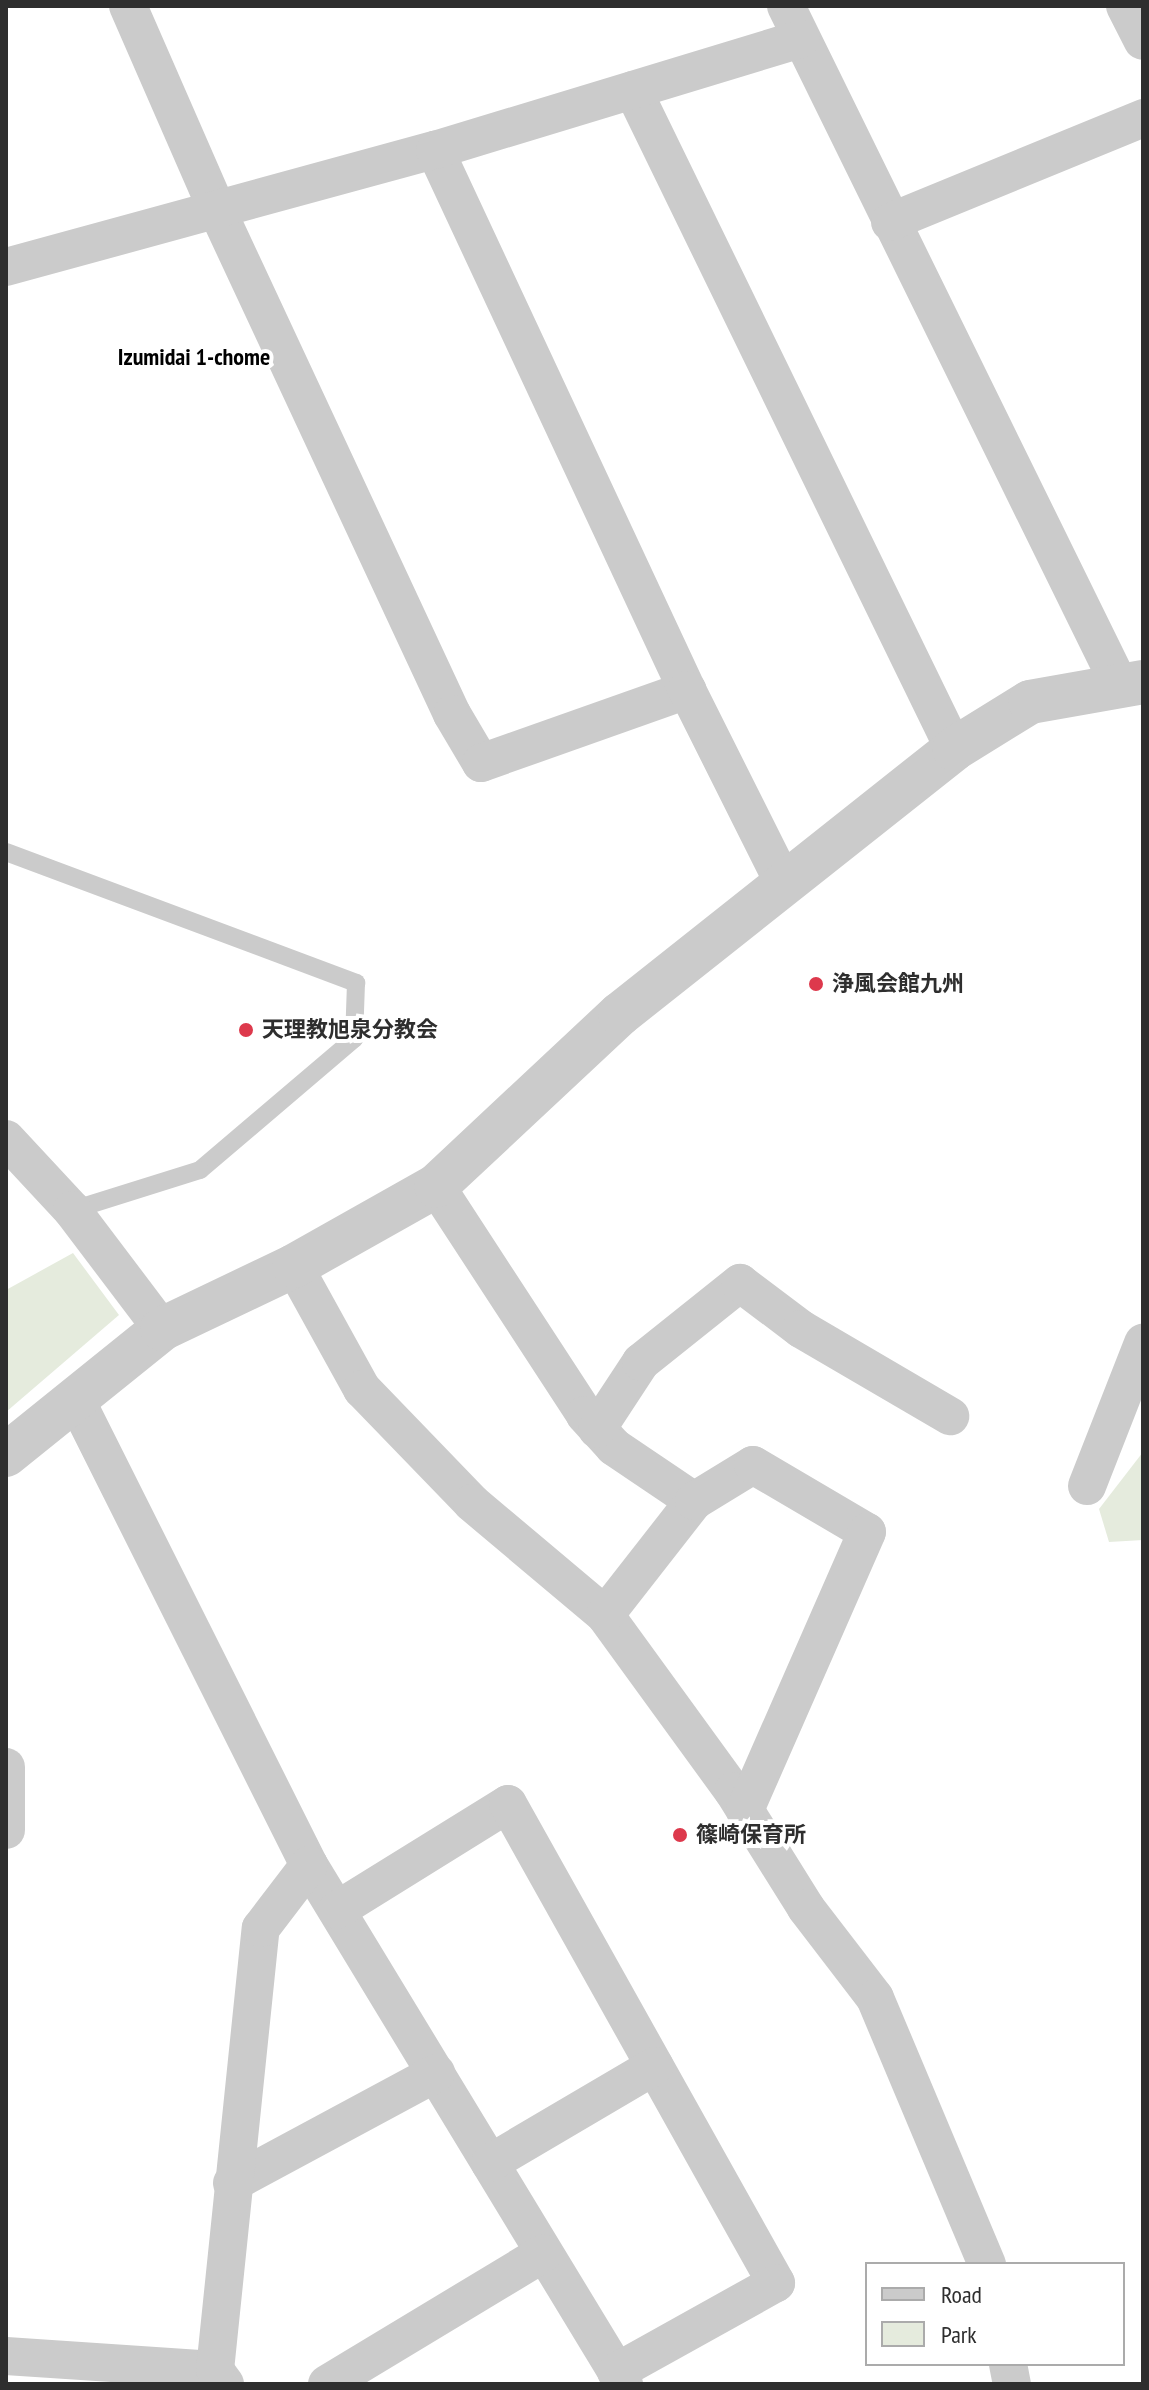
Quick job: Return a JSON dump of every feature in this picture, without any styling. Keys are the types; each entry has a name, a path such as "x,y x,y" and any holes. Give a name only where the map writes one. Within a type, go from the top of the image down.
{"street":[{"path":"128,6 217,210 452,714 481,763 687,690"},
{"path":"1125,6 1143,41"},
{"path":"6,267 435,150 633,90 793,22 890,222 1132,684 1030,702 954,749 620,1014 436,1186 294,1266 162,1329 6,1455"},
{"path":"633,90 954,749"},
{"path":"890,222 1143,118"},
{"path":"435,150 687,690 784,884"},
{"path":"6,1139 72,1210 162,1329"},
{"path":"436,1186 597,1429 614,1447 694,1501"},
{"path":"294,1266 362,1389 472,1503 605,1615 745,1810 806,1908 875,1998 986,2262"},
{"path":"597,1429 641,1362 740,1283 801,1329 950,1416"},
{"path":"1087,1486 1143,1343"},
{"path":"75,1398 309,1865 620,2378 776,2283 508,1804 337,1910"},
{"path":"605,1615 694,1501 753,1465 867,1532 745,1810"},
{"path":"6,2356 220,2377 232,2183 261,1928 309,1865"},
{"path":"490,2163 655,2066"},
{"path":"232,2183 436,2073"},
{"path":"327,2384 544,2253"}],"lane":[{"path":"6,852 356,983 354,1039 200,1170 72,1210"}],"green space":[{"path":"73,1253 119,1315 6,1412 6,1290"},
{"path":"1143,1452 1143,1540 1109,1542 1099,1509"}],"place":[{"name":"浄風会館九州","path":"816,984"},
{"name":"天理教旭泉分教会","path":"246,1030"},
{"name":"篠崎保育所","path":"680,1835"}],"district":[{"name":"Izumidai 1-chome","path":"194,357"}]}
